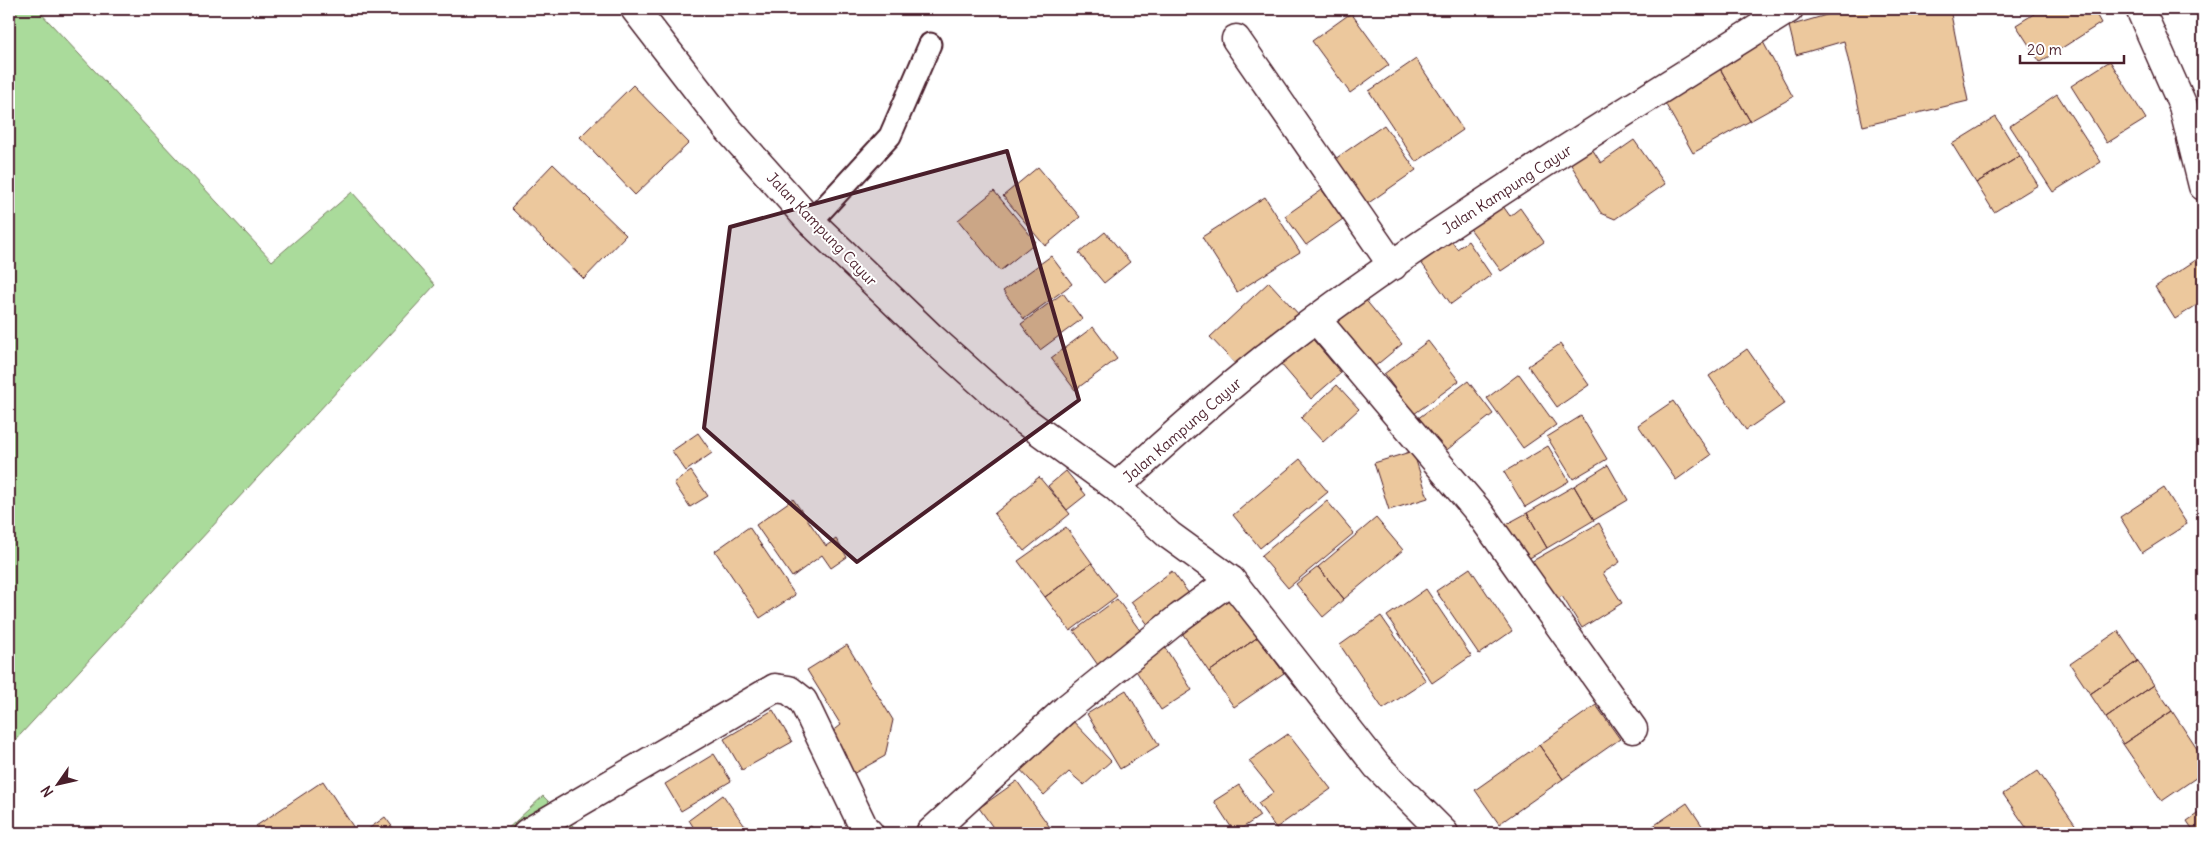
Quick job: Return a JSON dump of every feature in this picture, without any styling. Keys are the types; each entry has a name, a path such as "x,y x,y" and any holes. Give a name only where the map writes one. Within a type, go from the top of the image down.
{"street":[{"name":"Jalan Kampung Cayur","path":"635,9 727,128 811,222 932,338 1021,418 1116,487 1183,426 1316,319 1494,195 1789,9"},
{"path":"2140,9 2183,106 2203,186"},
{"path":"1236,39 1393,266"},
{"path":"1316,319 1479,512 1633,729"},
{"path":"1116,487 1169,535 1231,580 1377,766 1444,833"},
{"path":"930,833 1066,709 1180,617 1231,580"},
{"path":"527,833 775,688 789,690 803,701 864,828 869,833"}],"lane":[{"path":"811,222 890,136 930,44"}],"highlighted area":[{"path":"1007,151 1079,400 857,562 704,428 730,227"}],"green space":[{"path":"9,9 37,9 272,261 352,192 435,285 9,747"},
{"path":"543,796 580,833 503,833"}],"building":[{"path":"1832,9 1950,9 1968,101 1863,126 1844,41 1796,55 1789,26 1833,13"},
{"path":"2042,9 2093,9 2101,23 2040,62 2016,25"},
{"path":"1351,13 1389,65 1350,93 1312,41"},
{"path":"1762,40 1793,97 1750,121 1718,65"},
{"path":"1416,59 1463,130 1416,162 1369,91"},
{"path":"2110,61 2146,119 2107,143 2071,86"},
{"path":"1718,65 1750,121 1693,153 1661,96"},
{"path":"633,85 689,143 635,195 580,137"},
{"path":"2057,94 2101,162 2053,192 2010,126"},
{"path":"1996,117 2020,156 1976,183 1952,144"},
{"path":"1384,125 1416,170 1367,204 1335,159"},
{"path":"1634,140 1665,184 1615,219 1601,213 1568,160 1589,144 1601,163"},
{"path":"2020,156 2038,185 1994,212 1976,183"},
{"path":"553,164 626,235 584,279 511,208"},
{"path":"1038,167 1080,217 1045,246 1003,196"},
{"path":"1322,190 1343,219 1306,245 1285,216"},
{"path":"994,191 1036,242 1000,271 958,220"},
{"path":"1495,195 1510,216 1520,208 1544,242 1501,271 1463,219"},
{"path":"1265,197 1300,252 1237,292 1202,237"},
{"path":"1105,232 1130,262 1104,283 1079,253"},
{"path":"1445,232 1457,249 1468,241 1491,275 1451,304 1415,254"},
{"path":"1051,256 1072,284 1024,319 1003,291"},
{"path":"2199,258 2203,264 2203,301 2175,319 2155,287"},
{"path":"1269,282 1302,318 1243,372 1210,337"},
{"path":"1359,292 1402,344 1368,372 1325,322"},
{"path":"1063,293 1082,319 1040,350 1021,324"},
{"path":"1093,327 1117,359 1075,390 1051,358"},
{"path":"1310,336 1341,373 1311,399 1280,363"},
{"path":"1428,341 1459,381 1414,414 1384,374"},
{"path":"1560,344 1589,385 1557,407 1528,366"},
{"path":"1747,349 1785,403 1746,430 1709,376"},
{"path":"1519,374 1556,425 1523,448 1487,398"},
{"path":"1468,381 1493,414 1439,456 1413,422"},
{"path":"1337,385 1359,409 1323,442 1301,418"},
{"path":"1673,401 1711,455 1676,480 1638,425"},
{"path":"1581,416 1607,459 1573,479 1547,437"},
{"path":"698,433 712,453 686,471 672,451"},
{"path":"1548,446 1569,481 1525,507 1504,472"},
{"path":"1413,451 1428,498 1389,510 1374,463"},
{"path":"1300,459 1328,492 1260,548 1233,515"},
{"path":"1608,465 1628,500 1594,520 1574,486"},
{"path":"691,471 708,496 690,507 674,483"},
{"path":"1066,471 1086,495 1067,510 1048,486"},
{"path":"1039,477 1070,514 1024,551 994,514"},
{"path":"1574,486 1594,520 1547,548 1527,513"},
{"path":"2164,488 2187,524 2142,553 2120,517"},
{"path":"793,499 826,546 836,539 847,557 831,568 822,555 792,577 756,525"},
{"path":"1327,501 1354,533 1288,588 1261,556"},
{"path":"1527,513 1547,548 1526,560 1505,525"},
{"path":"1376,518 1403,550 1344,599 1318,567"},
{"path":"1599,523 1620,562 1603,573 1622,603 1582,628 1562,596 1551,603 1529,563"},
{"path":"749,527 795,595 760,618 715,551"},
{"path":"1066,527 1092,563 1045,597 1018,561"},
{"path":"1092,563 1117,596 1070,631 1045,597"},
{"path":"1318,567 1344,599 1323,617 1296,584"},
{"path":"1470,568 1512,631 1479,654 1436,591"},
{"path":"1172,571 1193,599 1152,630 1131,602"},
{"path":"1426,589 1471,656 1432,683 1387,616"},
{"path":"1230,595 1258,637 1209,672 1180,630"},
{"path":"1117,599 1144,636 1100,668 1074,631"},
{"path":"1381,616 1426,681 1383,709 1340,645"},
{"path":"2118,631 2138,661 2090,694 2070,664"},
{"path":"1258,637 1284,673 1234,707 1209,672"},
{"path":"847,645 893,720 885,756 851,775 827,736 841,725 807,670"},
{"path":"1164,646 1192,690 1161,710 1133,666"},
{"path":"2138,661 2154,685 2106,718 2090,694"},
{"path":"2154,685 2172,711 2123,744 2106,718"},
{"path":"1126,690 1159,745 1120,769 1087,714"},
{"path":"1596,705 1620,739 1563,779 1539,745"},
{"path":"773,710 792,742 742,770 724,739"},
{"path":"2172,711 2203,758 2203,773 2162,801 2123,744"},
{"path":"1069,717 1111,761 1084,785 1069,772 1044,795 1015,764"},
{"path":"1288,734 1331,789 1276,828 1258,803 1274,792 1249,761"},
{"path":"1539,745 1563,779 1499,824 1475,790"},
{"path":"714,754 731,781 681,811 665,784"},
{"path":"2038,771 2081,833 2030,833 2003,794"},
{"path":"323,781 354,828 347,833 260,833 256,826"},
{"path":"1017,781 1054,833 997,833 979,808"},
{"path":"1239,785 1260,816 1235,833 1214,801"},
{"path":"723,795 744,825 758,833 697,833 689,820"},
{"path":"1687,803 1707,833 1648,833 1646,831"},
{"path":"2203,810 2203,833 2195,833 2187,821"},
{"path":"385,817 397,833 363,833"},
{"path":"811,826 816,833 799,833"}]}
